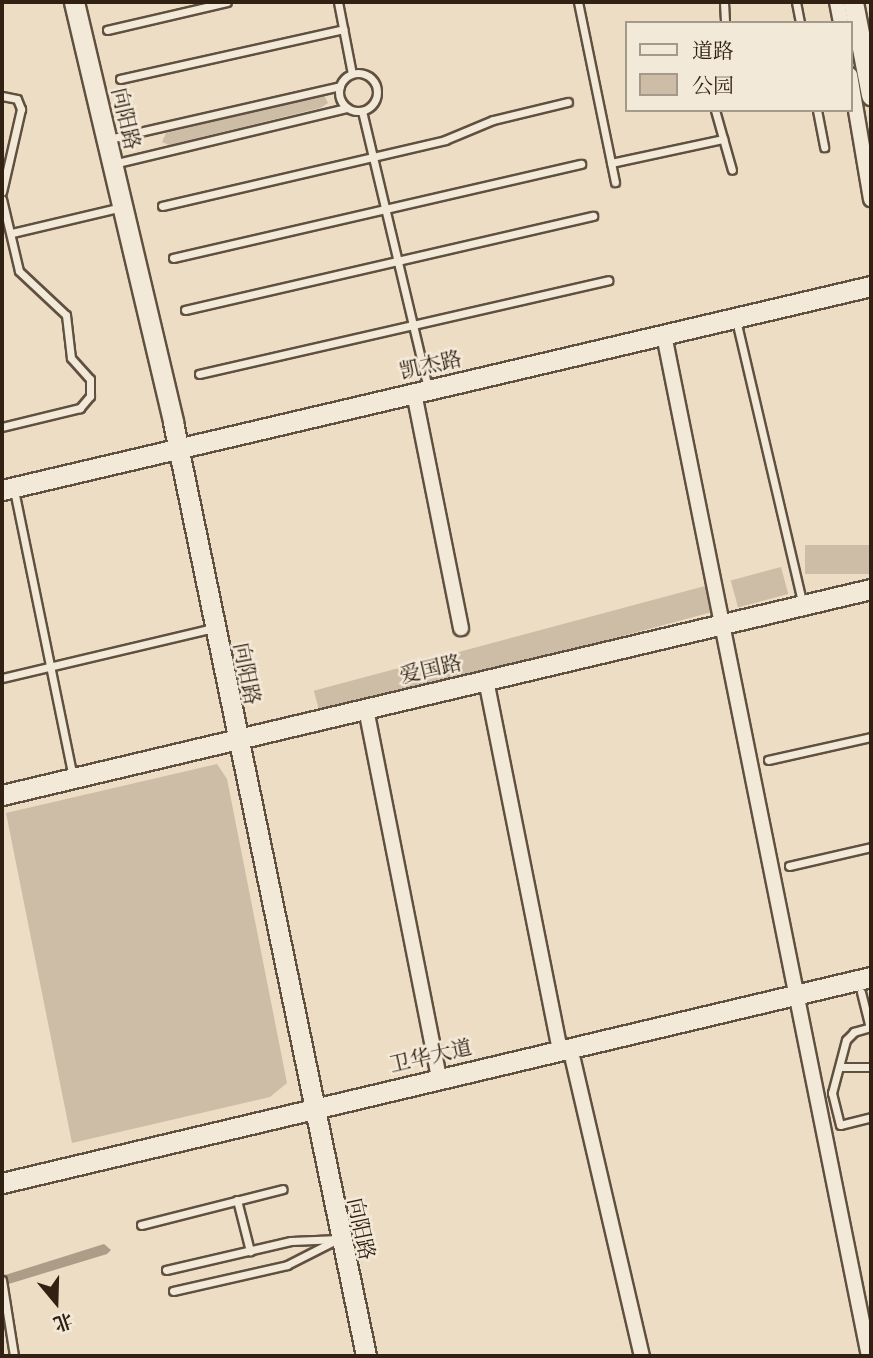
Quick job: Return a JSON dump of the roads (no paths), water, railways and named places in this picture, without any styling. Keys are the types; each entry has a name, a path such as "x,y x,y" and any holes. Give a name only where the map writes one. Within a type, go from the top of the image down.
{"street":[{"name":"向阳路","path":"74,2 178,449 313,1115 366,1356"},
{"path":"837,2 852,21"},
{"path":"853,2 855,25 871,95"},
{"path":"855,25 866,2"},
{"path":"852,87 871,199"},
{"name":"凯杰路","path":"8,489 871,286"},
{"path":"664,335 725,624 869,1356"},
{"path":"421,392 461,628"},
{"name":"爱国路","path":"2,795 871,589"},
{"path":"486,680 566,1055 642,1356"},
{"path":"366,709 439,1079"},
{"name":"卫华大道","path":"2,1183 313,1115 868,986"},
{"name":"卫华大道","path":"2,1195 313,1115 439,1079 566,1055"}],"lane":[{"path":"107,30 227,2"},
{"path":"338,2 352,74"},
{"path":"578,2 615,182"},
{"path":"724,2 725,21"},
{"path":"796,2 800,21"},
{"path":"120,79 343,29"},
{"path":"107,140 340,86 352,74 364,74 377,86 375,102 362,111 347,108 113,164"},
{"path":"340,86 341,101 347,108"},
{"path":"2,96 17,99 21,109 2,192"},
{"path":"162,206 373,156 568,102"},
{"path":"362,111 413,324 421,392"},
{"path":"716,112 732,170"},
{"path":"817,112 824,147"},
{"path":"611,163 723,139"},
{"path":"173,258 581,164"},
{"path":"2,198 12,233 13,256 26,282 66,315 71,358 90,379 90,396 80,408 2,427"},
{"path":"12,233 123,207"},
{"path":"185,310 593,216"},
{"path":"199,374 608,280"},
{"path":"735,318 803,606"},
{"path":"8,489 51,666 74,778"},
{"path":"2,678 214,628"},
{"path":"768,760 871,737"},
{"path":"789,866 871,847"},
{"path":"868,986 871,1028 849,1036 842,1067 832,1093 839,1125 871,1117"},
{"path":"842,1067 871,1067"},
{"path":"141,1225 283,1189"},
{"path":"237,1200 250,1251"},
{"path":"166,1270 291,1241 339,1239"},
{"path":"173,1291 287,1265 339,1239"},
{"path":"3,1284 14,1356"}]}
